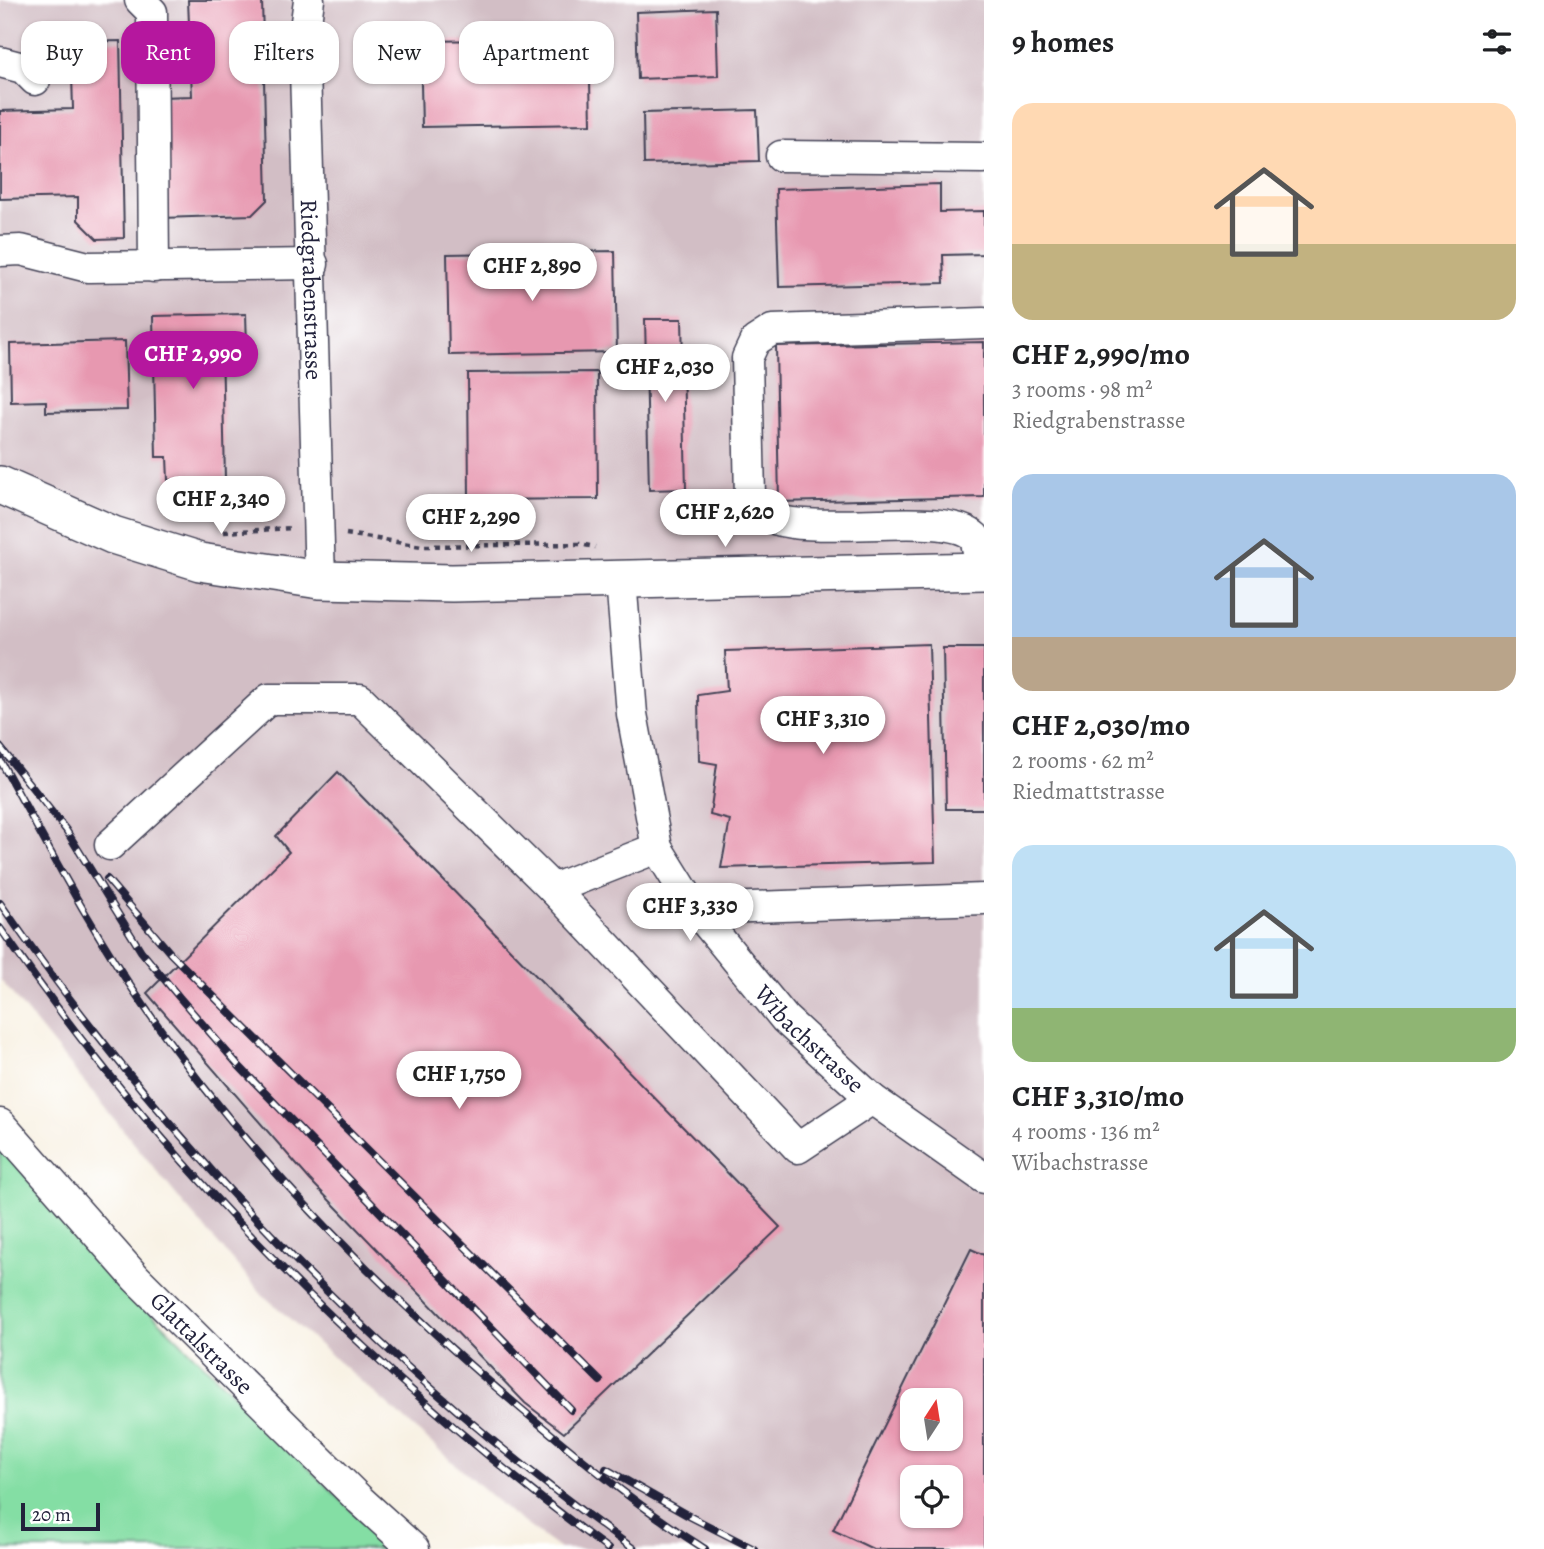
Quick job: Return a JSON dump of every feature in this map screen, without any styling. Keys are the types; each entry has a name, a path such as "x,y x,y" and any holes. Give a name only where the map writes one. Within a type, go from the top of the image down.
{"main road":[{"path":"0,485 83,523 158,549 241,570 320,580 452,583 613,564 983,571"}],"street":[{"path":"140,0 152,12 154,267"},
{"name":"Riedgrabenstrasse","path":"309,0 304,36 313,264 320,580"},
{"path":"0,62 21,67"},
{"path":"781,156 984,158"},
{"path":"0,251 21,250 88,267 313,264"},
{"path":"983,571 975,537 962,527 937,524 845,525 782,520 769,518 754,509 750,498 747,358 755,341 772,330 984,323"},
{"name":"Wibachstrasse","path":"613,564 632,714 657,848 695,908 785,1019 872,1099 984,1178"},
{"path":"110,845 269,699 360,699 553,888 798,1148 872,1099"},
{"path":"553,888 657,848"},
{"path":"695,908 984,899"},
{"name":"Glattalstrasse","path":"0,1124 136,1278 360,1500 414,1549"}],"path":[{"path":"216,531 293,528 422,546 580,544 613,564"}],"shaded area":[{"path":"0,0 984,0 984,1549 560,1549 513,1515 264,1296 186,1207 0,979"}],"green space":[{"path":"0,1146 145,1307 391,1549 3,1549 0,1542"}],"building":[{"path":"188,0 262,0 263,21 229,21 229,84 264,84 267,200 252,215 162,218 160,97 192,96 192,84 215,84 215,21 189,21"},
{"path":"716,9 718,76 638,79 636,12"},
{"path":"107,41 120,41 124,238 97,239 78,220 78,197 0,199 0,111 73,109 72,84 107,84"},
{"path":"445,41 459,41 459,84 590,84 591,124 422,127 421,84 445,84"},
{"path":"757,110 759,161 644,164 643,113"},
{"path":"940,184 940,212 984,211 984,254 943,255 944,283 779,287 776,189"},
{"path":"615,251 617,352 449,355 447,254"},
{"path":"246,314 247,346 222,346 225,479 168,480 167,457 156,457 153,316"},
{"path":"645,319 682,319 686,489 649,490"},
{"path":"125,341 127,410 46,412 46,401 11,402 10,344"},
{"path":"984,342 984,497 779,502 776,346"},
{"path":"597,372 598,499 469,500 468,373"},
{"path":"929,644 935,862 721,868 730,820 710,815 717,764 699,761 698,695 727,691 725,651"},
{"path":"943,648 984,648 984,809 946,809"},
{"path":"338,772 780,1227 564,1433 525,1403 310,1180 147,993 289,852 276,836"},
{"path":"971,1249 984,1255 984,1549 873,1549 833,1530 900,1394 900,1451 963,1451 963,1388 903,1388"}],"railway":[{"path":"0,747 66,830 141,951 179,997 239,1066 571,1410"},
{"path":"0,760 69,885 144,1006 185,1063 277,1174 378,1280 484,1377 620,1489 705,1549"},
{"path":"107,879 171,954 600,1381"},
{"path":"0,903 67,995 137,1084 289,1253 370,1333 455,1409 543,1481 634,1549"},
{"path":"0,928 64,1017 132,1102 203,1185 279,1264 357,1340 438,1413 522,1483 608,1549"},
{"path":"606,1469 754,1549"}]}
